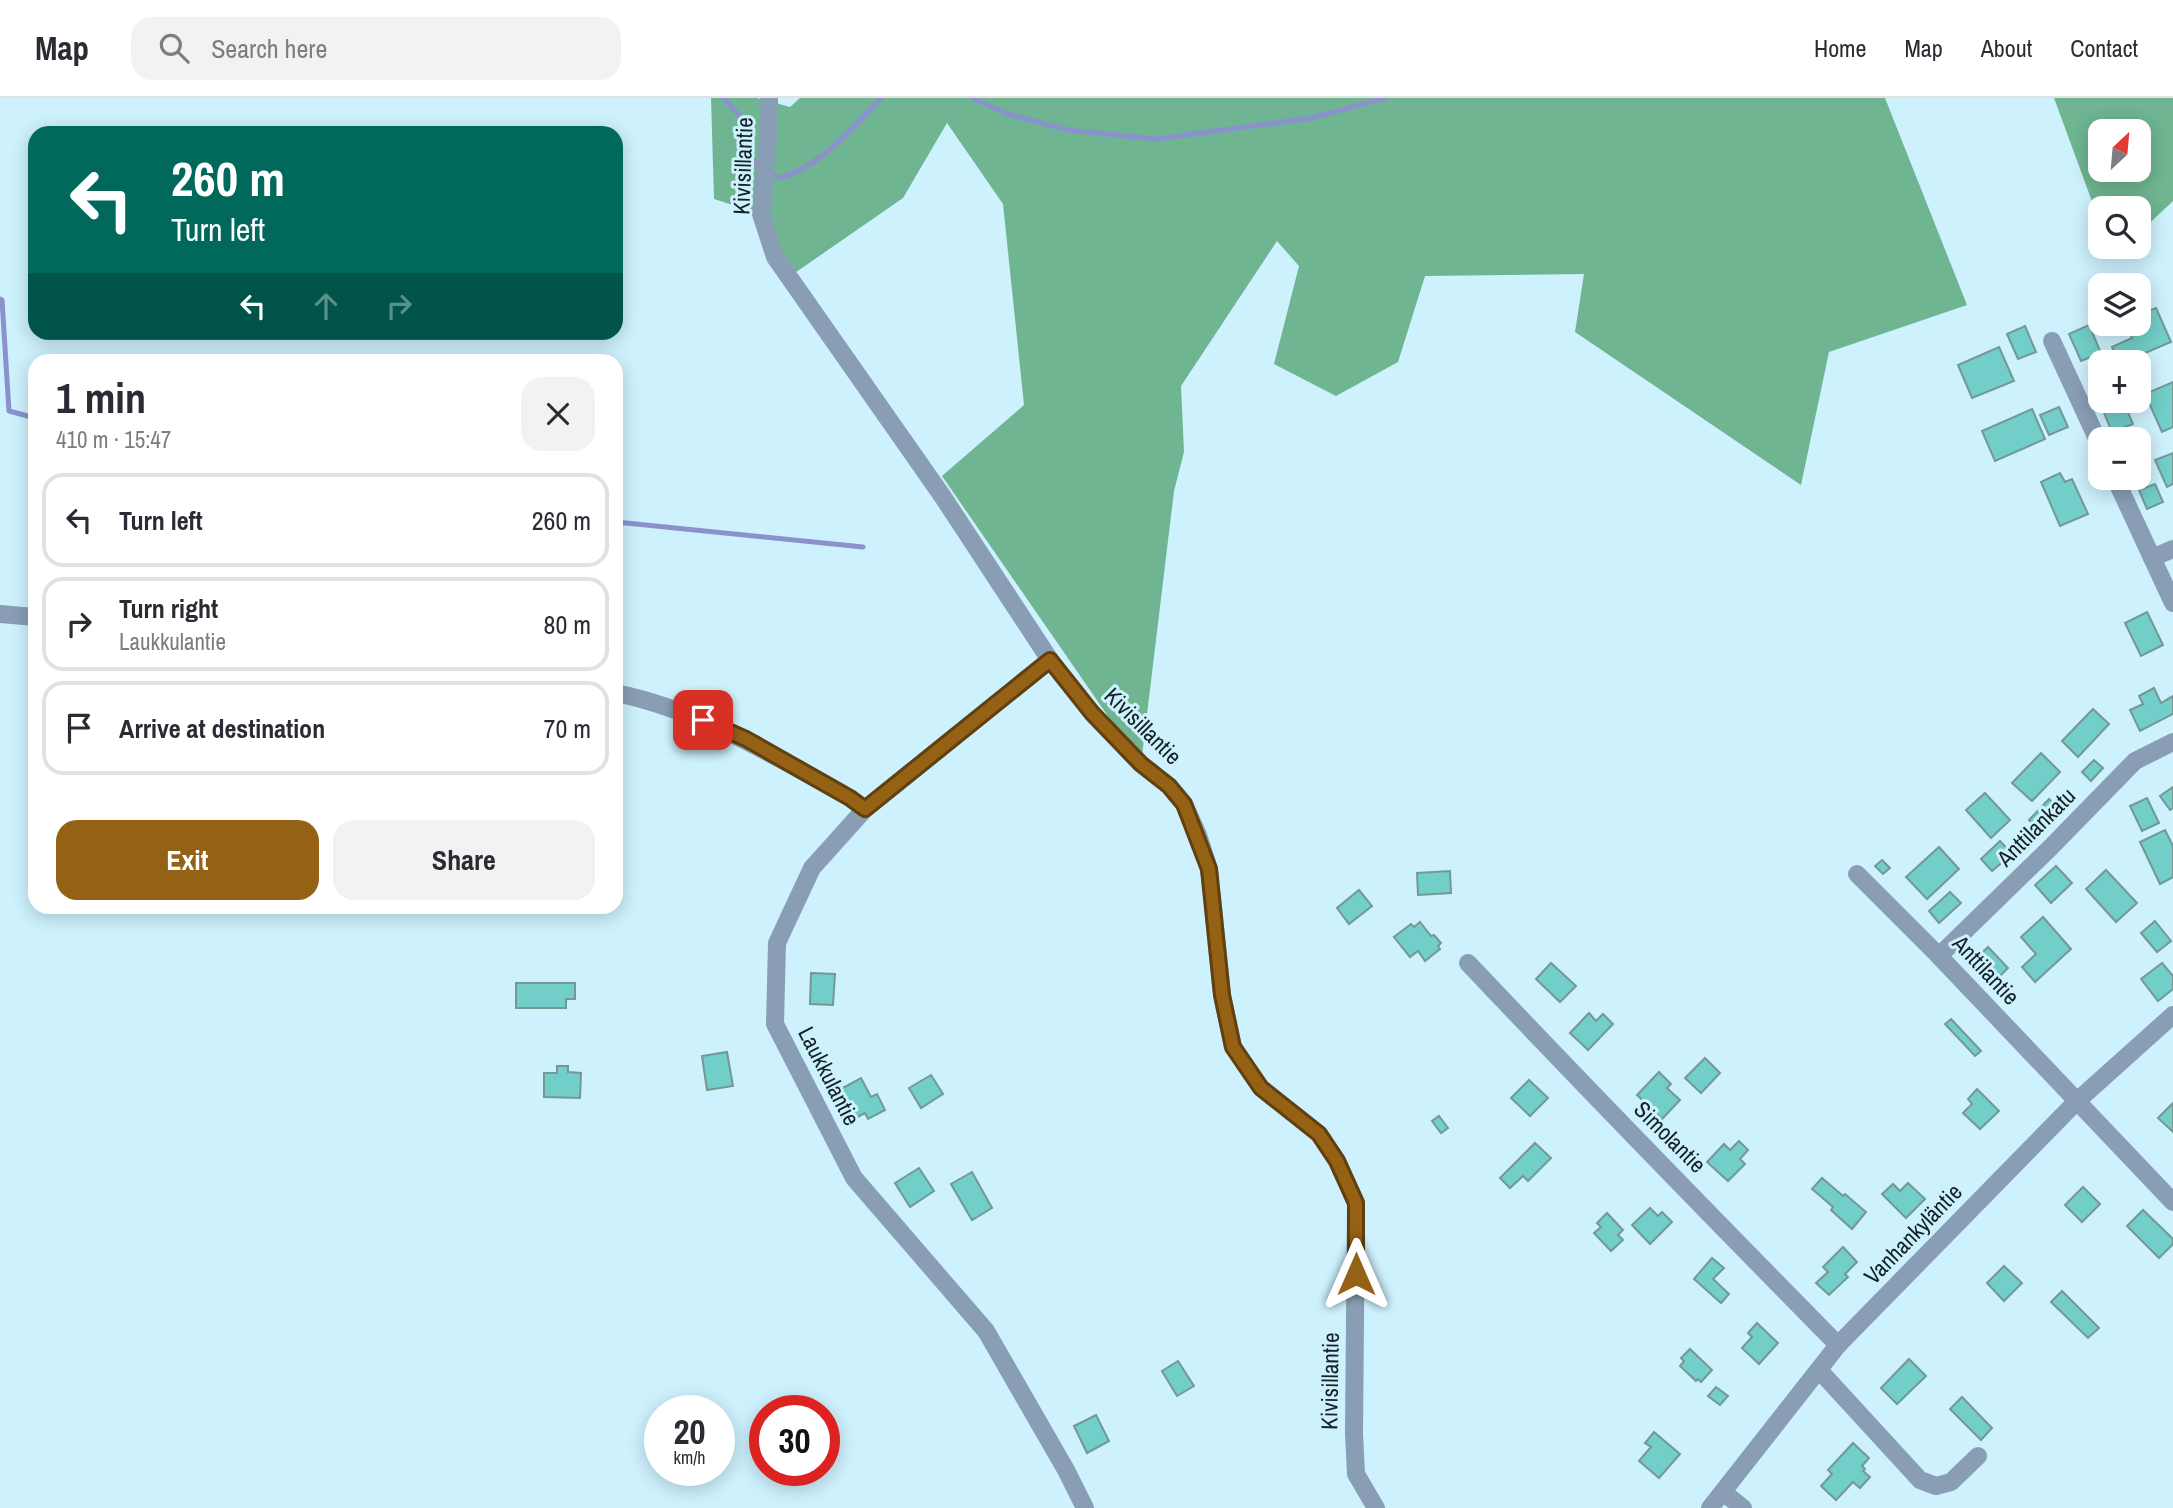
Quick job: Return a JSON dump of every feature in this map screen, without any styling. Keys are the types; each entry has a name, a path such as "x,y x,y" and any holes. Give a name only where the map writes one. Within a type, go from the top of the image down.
{"street":[{"name":"Kivisillantie","path":"769,98 761,214 775,257 937,489 1050,660 1092,713 1141,764 1169,786 1184,804 1209,869 1222,995 1233,1047 1261,1088 1319,1134 1337,1161 1356,1203 1356,1474 1376,1508"},
{"path":"2052,341 2092,427"},
{"path":"2121,490 2173,603"},
{"path":"2152,558 2173,549"},
{"path":"0,614 28,616"},
{"name":"Laukkulantie","path":"1050,660 865,809 811,868 777,943 775,1024 854,1178 986,1331 1085,1508"},
{"path":"623,694 681,711 746,739 865,809"},
{"name":"Anttilankatu","path":"1939,956 2136,761 2173,742"},
{"name":"Anttilantie","path":"1857,874 1939,956 2173,1202"},
{"name":"Simolantie","path":"1468,962 1592,1094 1839,1345"},
{"name":"Vanhankyläntie","path":"1710,1508 1839,1345 2076,1102 2173,1015"},
{"path":"1819,1370 1920,1480 1936,1486 1951,1482 1978,1456"},
{"path":"1723,1492 1743,1508"}],"green space":[{"path":"711,98 757,98 790,107 800,98 1885,98 1967,305 1829,352 1801,485 1575,332 1584,274 1425,276 1398,362 1336,396 1274,364 1299,266 1277,241 1181,386 1184,452 1174,491 1141,764 942,476 1024,405 1003,204 947,123 903,198 789,277 761,214 714,199"},
{"path":"2054,98 2173,98 2173,201 2151,222 2151,196 2090,196"}],"building":[{"path":"2156,308 2171,342 2151,351 2113,350 2112,347 2132,338 2131,336 2151,336 2151,310"},
{"path":"2088,325 2088,336 2094,336 2100,350 2088,350 2088,358 2081,361 2069,334"},
{"path":"2025,326 2036,352 2018,359 2007,334"},
{"path":"1999,347 2014,381 1972,398 1958,365"},
{"path":"2173,382 2173,427 2162,432 2151,407 2151,391"},
{"path":"2059,407 2068,427 2049,435 2040,415"},
{"path":"2032,409 2045,439 1995,461 1982,431"},
{"path":"2104,413 2128,413 2133,424 2125,427 2110,427"},
{"path":"2173,453 2173,484 2167,487 2155,460"},
{"path":"2060,473 2065,482 2072,479 2088,514 2060,526 2041,482"},
{"path":"2155,484 2163,502 2147,509 2139,490 2151,490 2151,486"},
{"path":"2147,612 2163,645 2141,656 2125,623"},
{"path":"2154,688 2161,703 2173,696 2173,714 2140,731 2130,710 2143,704 2139,696"},
{"path":"2093,709 2109,724 2078,757 2062,741"},
{"path":"2041,753 2060,772 2032,801 2012,783"},
{"path":"2094,760 2103,768 2091,781 2082,772"},
{"path":"2173,787 2173,808 2170,810 2160,796"},
{"path":"1985,793 2010,820 1991,838 1966,810"},
{"path":"2147,798 2159,823 2142,831 2130,806"},
{"path":"2049,799 2061,811 2041,832 2029,820"},
{"path":"2165,830 2173,846 2173,877 2160,884 2140,842"},
{"path":"2000,841 2012,854 1992,871 1981,859"},
{"path":"1939,847 1959,869 1927,899 1906,877"},
{"path":"1882,860 1890,868 1883,874 1875,866"},
{"path":"2056,866 2072,883 2051,903 2035,885"},
{"path":"2106,870 2137,903 2116,922 2086,889"},
{"path":"1450,871 1451,893 1418,895 1417,873"},
{"path":"1359,890 1372,906 1349,924 1337,908"},
{"path":"1950,892 1961,903 1939,923 1929,911"},
{"path":"2043,917 2071,949 2035,982 2022,967 2036,954 2021,937"},
{"path":"2155,921 2171,941 2157,952 2141,933"},
{"path":"1420,922 1431,936 1434,935 1441,943 1438,946 1440,949 1425,961 1418,951 1410,957 1394,937 1411,924 1414,927"},
{"path":"1988,947 2008,968 1993,983 1973,961"},
{"path":"1551,963 1576,986 1560,1002 1536,979"},
{"path":"2162,963 2173,976 2173,989 2158,1001 2141,979"},
{"path":"811,973 835,974 833,1005 810,1004"},
{"path":"516,983 575,983 575,999 566,999 566,1008 516,1008"},
{"path":"1589,1013 1596,1021 1603,1014 1613,1024 1588,1050 1570,1033"},
{"path":"1951,1019 1981,1051 1975,1056 1945,1024"},
{"path":"727,1052 733,1086 707,1090 702,1056"},
{"path":"1705,1058 1720,1073 1701,1093 1685,1078"},
{"path":"557,1066 568,1066 568,1072 581,1073 580,1098 544,1097 544,1073 557,1073"},
{"path":"1659,1072 1671,1084 1667,1088 1680,1100 1662,1119 1637,1095"},
{"path":"931,1075 943,1094 921,1108 909,1088"},
{"path":"861,1078 871,1097 877,1094 885,1110 868,1119 865,1113 854,1119 839,1090"},
{"path":"1529,1080 1548,1098 1530,1116 1511,1098"},
{"path":"1977,1089 1999,1111 1980,1129 1963,1113 1972,1104 1968,1099"},
{"path":"2173,1103 2173,1132 2158,1118"},
{"path":"1439,1116 1448,1128 1441,1133 1432,1121"},
{"path":"1739,1141 1748,1150 1740,1159 1745,1164 1728,1181 1707,1162 1724,1144 1730,1150"},
{"path":"1535,1143 1551,1158 1528,1181 1523,1176 1510,1188 1500,1178"},
{"path":"919,1168 934,1191 910,1207 895,1183"},
{"path":"972,1172 992,1208 972,1220 951,1184"},
{"path":"1822,1178 1866,1212 1852,1229 1831,1210 1833,1207 1812,1189"},
{"path":"1908,1183 1925,1199 1906,1218 1882,1194 1893,1184 1900,1191"},
{"path":"2083,1187 2100,1204 2082,1222 2065,1205"},
{"path":"1650,1208 1658,1216 1662,1212 1672,1222 1650,1244 1632,1225"},
{"path":"2143,1210 2173,1239 2173,1244 2159,1258 2127,1226"},
{"path":"1607,1213 1623,1230 1618,1235 1623,1240 1611,1251 1594,1233 1601,1227 1597,1223"},
{"path":"1843,1247 1857,1262 1845,1274 1848,1277 1829,1295 1816,1283 1828,1272 1823,1267"},
{"path":"1712,1258 1724,1268 1713,1279 1729,1294 1721,1303 1694,1279"},
{"path":"2004,1266 2022,1283 2004,1301 1987,1283"},
{"path":"2062,1291 2099,1328 2088,1338 2051,1302"},
{"path":"1757,1323 1778,1343 1759,1364 1742,1348 1752,1337 1748,1333"},
{"path":"1690,1349 1712,1370 1701,1382 1698,1379 1696,1381 1680,1366 1684,1361 1681,1358"},
{"path":"1909,1359 1926,1376 1897,1404 1881,1388"},
{"path":"1178,1361 1194,1386 1177,1396 1162,1371"},
{"path":"1716,1387 1728,1396 1720,1405 1708,1396"},
{"path":"1962,1397 1992,1428 1981,1440 1950,1409"},
{"path":"1096,1415 1109,1441 1087,1453 1074,1426"},
{"path":"1654,1432 1680,1454 1659,1478 1639,1461 1651,1447 1645,1443"},
{"path":"1853,1443 1869,1458 1862,1466 1865,1469 1863,1471 1870,1477 1860,1488 1853,1482 1836,1500 1821,1486 1832,1474 1828,1470"}],"waterway":[{"path":"723,98 739,115 749,156 760,167"},
{"path":"768,172 781,178 810,164 836,144 881,98"},
{"path":"972,98 1008,114 1068,130 1156,139 1311,118 1385,98"},
{"path":"0,299 9,411 28,416"},
{"path":"623,523 863,547"}],"route":[{"path":"703,720 746,739 865,809 1050,660 1092,713 1141,764 1169,786 1184,804 1209,869 1222,995 1233,1047 1261,1088 1319,1134 1337,1161 1356,1203 1356,1274"}]}
